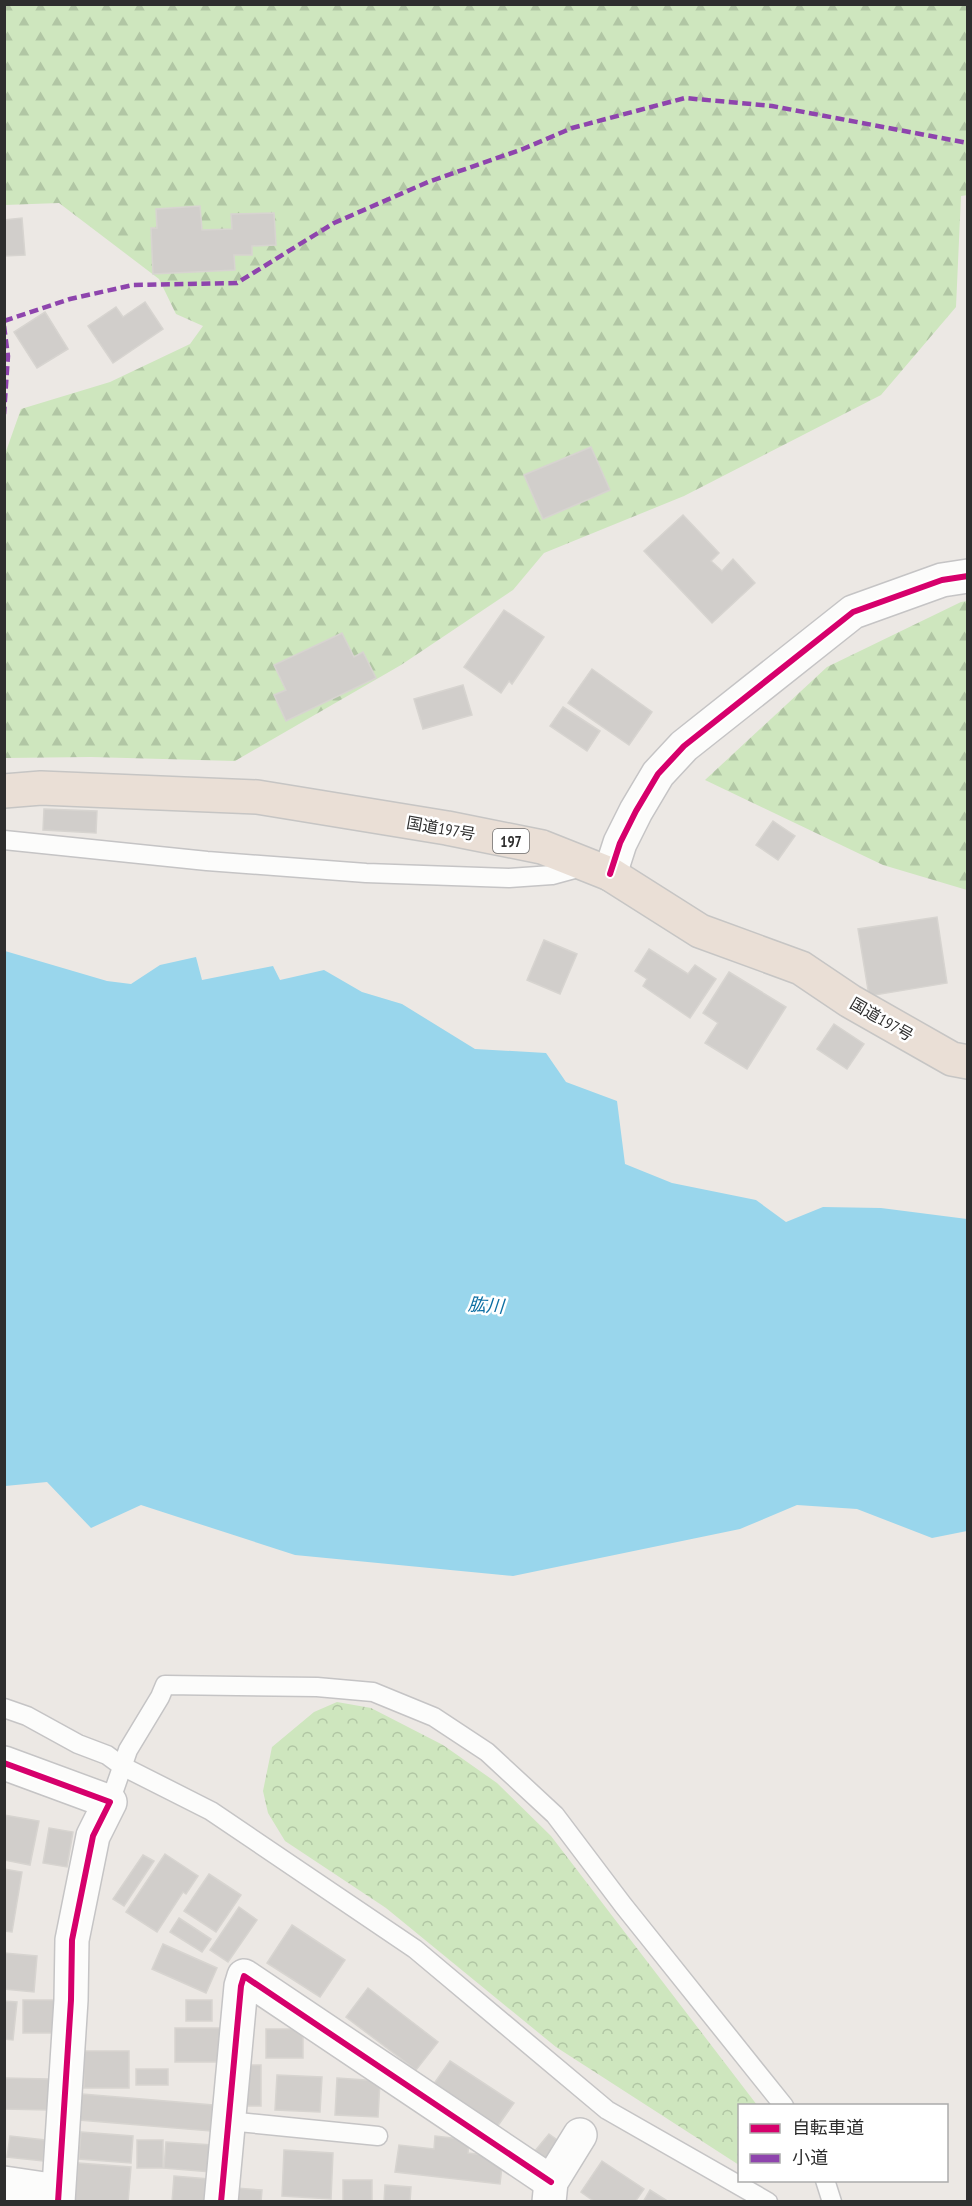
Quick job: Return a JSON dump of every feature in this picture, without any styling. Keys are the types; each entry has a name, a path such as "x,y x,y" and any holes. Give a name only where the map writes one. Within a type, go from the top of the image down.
{"highway":[{"name":"国道197号","path":"4,791 41,788 256,796 447,828 542,847 599,869 700,931 801,968 850,1001 952,1059 968,1062"}],"street":[{"path":"599,869 620,843 658,774 691,740 853,612 942,580 968,576"},
{"path":"4,1763 110,1802 93,1836 72,1940 71,2000 58,2196 4,2183"},
{"path":"220,2202 241,1986 244,1976 550,2192 580,2135"}],"lane":[{"path":"4,840 207,861 366,873 509,878 599,869"},
{"path":"110,1802 128,1750 165,1685 317,1687 373,1692 434,1717 487,1752 555,1815 623,1905 782,2104"},
{"path":"4,1708 27,1716 78,1743 107,1755 122,1766 211,1811 415,1950 607,2110 768,2202"},
{"path":"228,2121 378,2136"},
{"path":"825,2182 832,2202"}],"green space":[{"path":"4,5 967,5 968,195 961,196 956,307 881,395 684,496 544,553 513,590 401,665 235,761 91,757 5,758 4,457 21,409 110,382 190,344 203,326 176,314 159,279 59,203 5,205"},
{"path":"967,601 967,890 883,865 705,780 827,667"},
{"path":"337,1702 371,1708 443,1745 497,1783 551,1836 756,2104 738,2104 738,2164 556,2047 386,1908 285,1841 268,1813 263,1791 272,1747 314,1712"}],"water":[{"name":"肱川","path":"5,951 107,981 131,984 160,965 196,957 202,980 273,966 280,980 324,970 362,992 402,1004 475,1049 546,1053 566,1082 617,1101 625,1164 672,1183 756,1200 786,1222 823,1207 881,1208 967,1219 967,1531 932,1538 857,1509 797,1505 740,1529 513,1576 295,1555 141,1505 91,1528 47,1482 5,1486"}],"building":[{"path":"200,206 202,230 232,229 231,214 274,213 276,245 252,246 252,255 234,255 235,270 153,274 151,228 157,228 156,209"},
{"path":"22,218 25,255 4,256 4,220"},
{"path":"145,302 163,329 113,363 88,326 116,307 123,317"},
{"path":"45,312 68,349 37,368 14,332"},
{"path":"591,447 610,490 543,519 524,475"},
{"path":"683,515 719,553 711,561 722,571 733,559 755,583 712,623 644,551"},
{"path":"504,610 544,637 512,684 509,681 501,693 464,667"},
{"path":"342,633 354,657 363,652 376,678 286,721 274,695 286,690 274,665"},
{"path":"592,669 652,712 629,745 568,703"},
{"path":"463,685 472,715 423,729 414,699"},
{"path":"563,707 600,731 587,751 550,726"},
{"path":"44,809 97,811 96,833 43,830"},
{"path":"773,821 795,836 778,860 756,845"},
{"path":"937,917 947,983 869,996 858,929"},
{"path":"544,940 577,954 560,994 527,980"},
{"path":"649,949 688,974 695,965 716,979 690,1018 643,986 647,979 635,971"},
{"path":"729,972 786,1007 747,1069 705,1043 718,1023 703,1013"},
{"path":"834,1024 864,1044 847,1069 817,1049"},
{"path":"4,1815 39,1821 30,1865 4,1860"},
{"path":"49,1828 73,1832 67,1867 43,1863"},
{"path":"165,1854 198,1876 186,1894 183,1892 157,1932 126,1912"},
{"path":"143,1855 154,1861 124,1906 113,1899"},
{"path":"4,1869 22,1872 12,1932 4,1931"},
{"path":"209,1874 241,1895 216,1932 184,1911"},
{"path":"239,1907 257,1920 228,1962 210,1950"},
{"path":"179,1918 211,1939 202,1952 170,1932"},
{"path":"292,1925 345,1960 320,1997 267,1963"},
{"path":"163,1944 217,1968 206,1993 152,1969"},
{"path":"4,1953 37,1956 34,1992 4,1989"},
{"path":"368,1988 438,2042 416,2070 346,2017"},
{"path":"23,2000 59,2000 59,2033 23,2033"},
{"path":"186,2000 212,2000 212,2021 186,2021"},
{"path":"4,2001 17,2002 13,2040 4,2039"},
{"path":"175,2028 227,2028 227,2062 175,2062"},
{"path":"266,2029 303,2029 303,2058 266,2058"},
{"path":"84,2051 129,2051 129,2088 84,2088"},
{"path":"450,2061 514,2103 497,2127 433,2085"},
{"path":"245,2065 261,2065 261,2106 245,2106"},
{"path":"136,2069 168,2069 168,2085 136,2085"},
{"path":"277,2075 322,2077 320,2112 275,2110"},
{"path":"4,2078 49,2079 48,2110 4,2109"},
{"path":"337,2078 380,2081 378,2117 335,2115"},
{"path":"82,2094 213,2105 211,2131 79,2120"},
{"path":"81,2132 133,2136 131,2163 79,2159"},
{"path":"549,2134 567,2147 553,2165 535,2151"},
{"path":"10,2136 45,2140 43,2161 7,2157"},
{"path":"435,2136 469,2140 468,2153 503,2157 500,2184 395,2172 399,2145 434,2149"},
{"path":"137,2140 163,2140 163,2168 137,2168"},
{"path":"166,2142 213,2145 211,2172 164,2168"},
{"path":"284,2150 333,2153 331,2199 282,2196"},
{"path":"602,2161 644,2189 635,2202 595,2202 581,2192"},
{"path":"78,2163 131,2167 128,2202 75,2202"},
{"path":"174,2176 209,2179 207,2202 172,2202"},
{"path":"343,2180 372,2180 372,2202 343,2202"},
{"path":"385,2185 411,2187 410,2202 384,2202"},
{"path":"235,2188 262,2190 261,2202 235,2202"},
{"path":"650,2190 669,2202 643,2202"}],"marked path":[{"path":"4,321 70,299 133,285 237,283 334,223 428,182 523,149 572,128 685,98 772,106 968,143"},
{"path":"4,326 8,356 4,414"}],"cycle path":[{"path":"610,874 620,843 636,811 658,774 684,746 853,612 942,580 968,576"},
{"path":"4,1763 110,1802 93,1836 72,1940 71,2000 58,2202"},
{"path":"221,2202 241,1986 244,1976 551,2182"}]}
